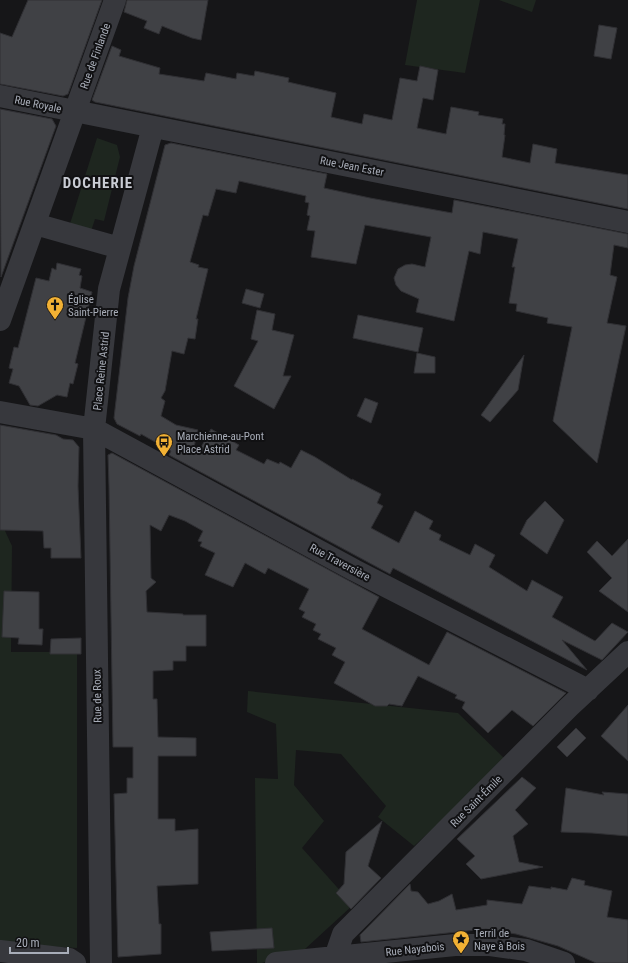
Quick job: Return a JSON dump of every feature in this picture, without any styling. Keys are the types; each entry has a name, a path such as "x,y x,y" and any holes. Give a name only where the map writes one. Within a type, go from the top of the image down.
{"street":[{"name":"Rue de Finlande","path":"75,112 115,0"},
{"name":"Rue Royale","path":"0,96 75,112"},
{"name":"Rue Jean Ester","path":"75,112 628,222"},
{"path":"0,320 75,112"},
{"name":"Place Reine Astrid","path":"94,429 109,289 153,127"},
{"path":"35,224 120,248"},
{"path":"0,412 94,429"},
{"name":"Rue Traversière","path":"94,429 354,570 588,690"},
{"name":"Rue de Roux","path":"94,429 101,963"},
{"name":"Rue Saint-Émile","path":"335,960 343,934 569,707 628,652"},
{"name":"Rue Nayabois","path":"276,963 335,960 455,945 490,945 526,950 564,963"},
{"path":"0,952 69,959 75,963"}],"shaded area":[{"path":"417,0 480,0 465,73 405,65"},
{"path":"499,0 536,0 532,12"},
{"path":"97,138 117,145 120,157 104,221 95,219 90,234 69,227"},
{"path":"0,520 12,546 11,652 77,652 77,948 0,943"},
{"path":"248,691 458,713 507,761 414,846 378,817 386,806 341,754 296,750 294,785 324,821 302,848 353,905 305,949 262,963 257,963 255,778 278,779 276,724 247,712"}],"building":[{"path":"28,0 102,0 68,94 63,96 0,84 0,33 12,37"},
{"path":"127,0 208,0 201,40 162,26 159,34 144,28 147,21 124,12"},
{"path":"599,25 617,28 611,59 594,56"},
{"path":"112,46 121,50 119,56 160,68 159,74 204,81 206,73 236,79 237,73 254,76 255,71 289,78 288,82 336,93 331,117 362,124 364,114 392,120 400,78 417,81 420,66 438,70 433,100 423,98 417,128 446,134 451,107 479,112 478,115 503,119 502,124 505,124 505,135 502,157 530,163 533,144 557,149 555,163 628,175 628,209 95,102 92,100"},
{"path":"0,109 52,119 56,126 1,277"},
{"path":"171,143 327,174 324,188 370,198 452,213 454,200 628,234 628,248 614,245 610,275 617,277 607,323 626,326 597,463 553,421 572,327 547,323 548,318 516,311 517,304 509,303 515,267 512,267 518,239 483,232 480,254 469,251 454,321 416,312 419,299 401,291 396,285 394,278 398,269 405,265 412,264 425,267 431,237 365,225 356,264 311,257 315,231 307,230 310,216 307,215 309,203 305,202 306,196 239,181 236,193 216,189 208,216 203,215 190,262 199,265 198,267 208,269 196,319 198,319 195,339 188,338 184,354 172,351 165,391 161,398 165,401 161,416 176,425 198,430 193,451 198,453 211,429 239,445 236,450 264,464 267,459 279,464 280,462 291,468 301,450 352,480 381,494 377,503 383,506 371,528 399,543 415,511 433,521 429,529 441,535 439,540 470,555 475,544 495,555 489,567 527,591 532,580 563,597 552,617 595,641 612,623 628,632 602,660 562,640 587,670 393,568 390,574 169,455 171,451 141,434 140,436 117,424 114,418 128,298 134,266 165,145"},
{"name":"Église Saint-Pierre","path":"57,263 81,269 79,275 82,276 80,288 92,292 75,363 78,364 73,384 70,383 67,397 57,395 38,406 30,405 19,386 9,383 13,369 9,368 14,347 18,348 36,278 49,281 52,268 56,270"},
{"path":"246,289 264,294 260,308 242,303"},
{"path":"257,310 275,314 272,330 294,335 283,376 291,376 274,409 234,386 258,341 251,339"},
{"path":"358,315 423,328 418,352 353,338"},
{"path":"417,353 435,357 435,373 414,373"},
{"path":"524,355 518,390 490,422 481,415"},
{"path":"365,398 378,403 371,423 357,416"},
{"path":"0,425 56,435 63,439 73,440 79,447 78,486 81,558 51,558 51,548 44,548 43,531 0,530"},
{"path":"112,453 379,597 362,629 429,665 447,632 566,693 533,726 512,710 488,733 462,708 465,702 455,698 457,695 418,676 402,706 389,704 387,706 375,706 334,683 345,662 332,655 336,648 318,639 321,634 313,630 316,624 302,617 305,612 299,609 309,589 268,568 265,574 245,563 233,587 205,575 215,553 200,546 202,542 198,541 203,531 185,521 169,515 161,531 150,525 151,578 156,582 146,591 147,612 206,615 206,646 186,646 186,661 173,661 173,670 153,671 153,699 157,699 158,737 196,738 196,756 158,756 158,819 175,819 175,831 198,829 198,884 157,886 159,924 161,924 161,954 118,957 114,794 127,793 127,778 133,778 133,747 113,747 108,455"},
{"path":"545,501 564,520 547,554 520,534 527,520"},
{"path":"628,539 628,612 599,591 612,578 587,552 597,541 612,556"},
{"path":"4,591 39,592 39,629 43,629 42,645 18,644 19,638 2,637"},
{"path":"81,638 81,654 50,654 51,639"},
{"path":"628,705 628,761 601,736"},
{"path":"576,728 586,738 567,757 557,747"},
{"path":"522,777 536,788 515,810 528,824 513,836 519,862 543,867 481,879 466,864 475,856 457,839"},
{"path":"566,788 604,795 602,792 628,794 628,836 561,832"},
{"path":"382,821 368,866 381,878 351,909 336,893 344,884 346,852"},
{"path":"572,878 585,881 584,885 612,891 607,917 628,920 628,963 596,963 558,946 516,934 486,929 361,942 360,935 410,884 411,891 418,892 428,904 439,901 452,894 456,910 487,905 487,900 522,904 529,886 551,889 551,887 567,890"},
{"path":"272,928 274,948 212,951 210,932"}],"place":[{"name":"Église Saint-Pierre","path":"55,320"},
{"name":"Marchienne-au-Pont Place Astrid","path":"164,457"},
{"name":"Terril de Naye à Bois","path":"461,954"}],"district":[{"name":"DOCHERIE","path":"98,183"}]}
